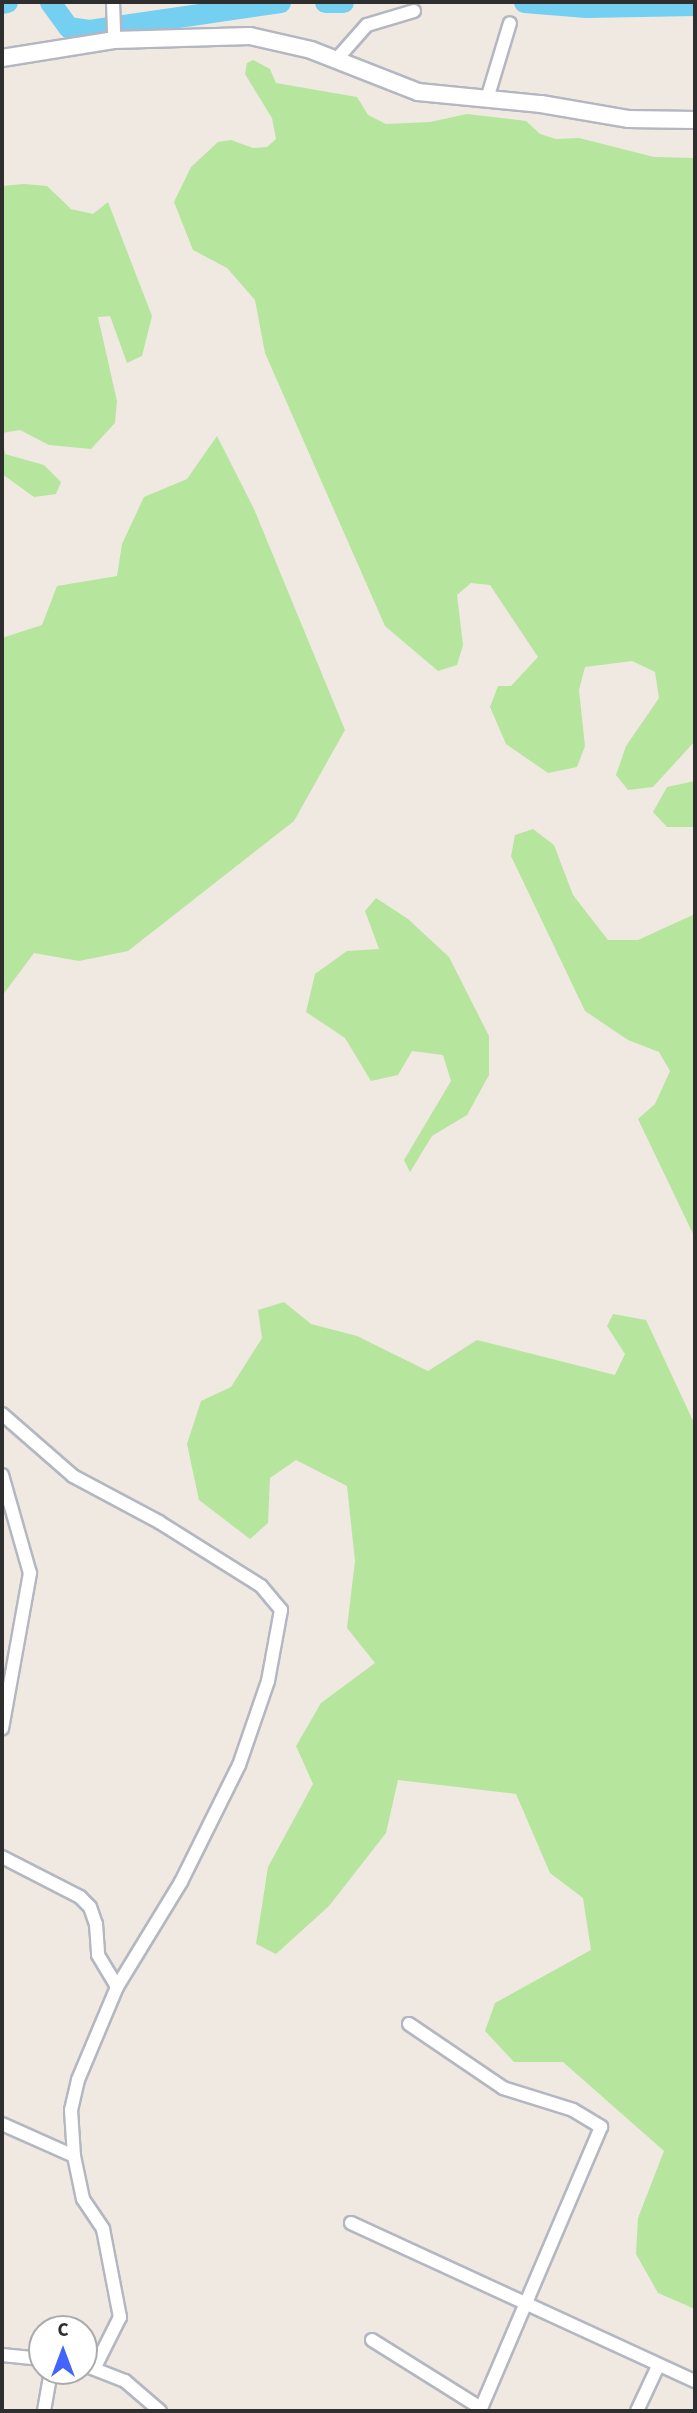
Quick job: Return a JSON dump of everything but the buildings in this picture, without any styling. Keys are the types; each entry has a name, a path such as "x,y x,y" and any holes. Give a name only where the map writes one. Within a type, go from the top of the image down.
{"street":[{"path":"113,2 114,40"},
{"path":"335,61 367,25 414,11"},
{"path":"487,99 510,23"},
{"path":"2,58 114,40 250,36 279,40 395,87 628,119 695,120"},
{"path":"2,1414 73,1476 159,1522 261,1586 281,1610 268,1681 239,1765 181,1882 117,1987 78,2080 71,2110 74,2157 83,2199 103,2229 120,2306 120,2318 98,2353"},
{"path":"2,1475 30,1573 2,1728"},
{"path":"2,1857 79,1897 90,1907 96,1924 98,1955 117,1987"},
{"path":"372,2340 481,2410 522,2305 601,2127 572,2110 503,2088 409,2024"},
{"path":"2,2124 74,2157"},
{"path":"351,2223 522,2305 695,2381"},
{"path":"2,2355 28,2358"},
{"path":"637,2411 658,2366"},
{"path":"98,2370 139,2390 160,2411"},
{"path":"44,2411 49,2385"}],"green space":[{"path":"253,60 270,69 276,83 357,97 368,115 386,124 430,122 467,114 526,121 540,134 556,139 579,138 654,157 695,158 695,741 653,787 628,790 616,775 626,746 659,698 655,672 632,661 585,667 579,690 585,746 577,767 548,773 506,744 490,707 498,686 511,686 538,657 490,585 471,583 457,595 463,645 457,665 438,671 385,626 265,353 255,300 227,268 193,250 174,202 191,167 218,142 231,140 253,148 267,147 276,139 272,118 245,74 247,63"},
{"path":"2,186 47,186 71,209 93,214 108,202 152,316 142,356 127,363 110,316 98,317 117,401 115,423 91,449 49,445 20,430 2,433"},
{"path":"2,433 5,454 44,465 61,482 56,494 34,497 2,474"},
{"path":"217,436 254,509 345,730 294,821 128,951 79,961 34,953 2,996 2,638 42,625 57,586 117,576 122,544 144,497 187,479"},
{"path":"695,781 695,827 667,827 653,812 667,787"},
{"path":"533,829 554,845 573,895 608,940 638,940 695,914 695,1238 638,1119 655,1104 670,1071 659,1052 628,1040 585,1011 511,856 515,835"},
{"path":"376,898 408,919 449,957 489,1036 489,1075 467,1115 432,1136 410,1172 404,1160 451,1081 443,1055 412,1051 398,1075 371,1081 345,1038 306,1012 315,974 347,951 379,949 365,911"},
{"path":"284,1302 311,1324 357,1336 428,1371 477,1340 615,1375 625,1354 607,1326 613,1314 646,1320 695,1425 695,2309 658,2293 636,2254 638,2218 664,2151 563,2062 514,2062 485,2031 495,2003 591,1950 583,1898 550,1873 516,1794 398,1780 386,1833 329,1906 276,1954 256,1944 268,1867 313,1784 296,1746 321,1703 375,1663 347,1628 355,1561 347,1486 296,1460 270,1478 268,1523 250,1539 199,1500 187,1444 201,1401 231,1387 262,1338 258,1310"}],"waterway":[{"path":"2,3 7,2"},
{"path":"50,2 68,27 89,30 280,2"},
{"path":"325,2 343,2"},
{"path":"524,2 586,7 695,5"}]}
